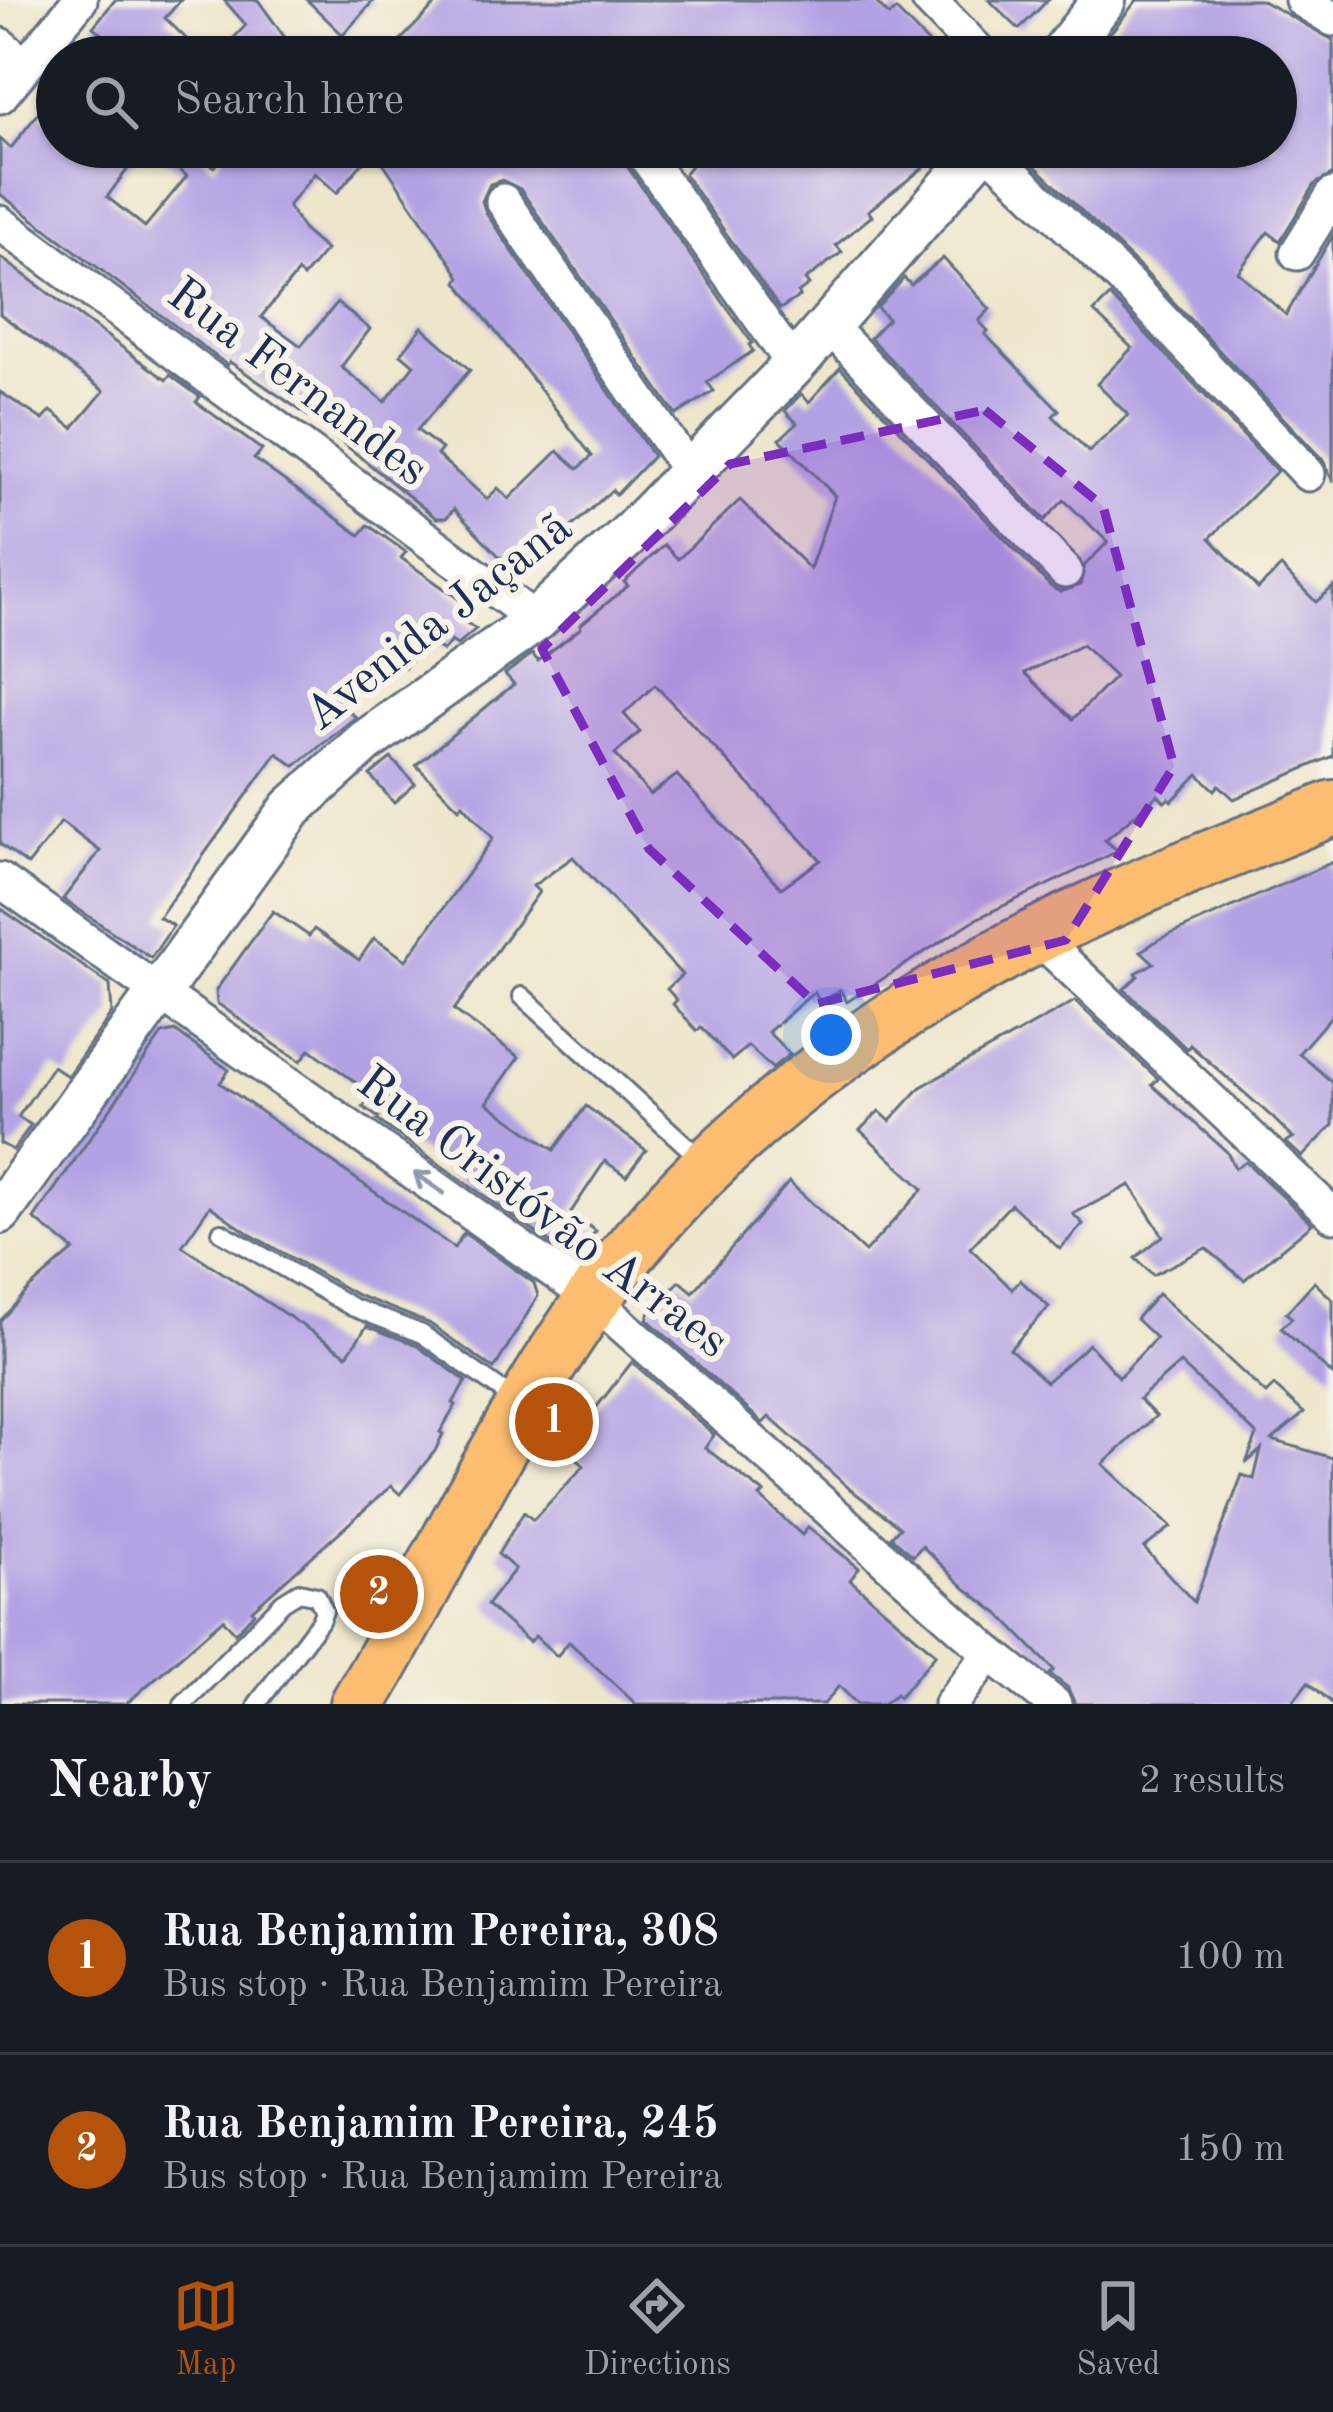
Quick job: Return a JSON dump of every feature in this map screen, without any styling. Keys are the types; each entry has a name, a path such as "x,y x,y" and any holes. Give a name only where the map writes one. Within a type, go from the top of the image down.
{"main road":[{"path":"358,1704 525,1407 593,1299 707,1165 774,1104 928,995 1123,896 1333,808"}],"street":[{"path":"36,36 80,0"},
{"path":"929,0 964,36"},
{"path":"1076,36 1104,0"},
{"path":"1302,0 1333,19"},
{"path":"0,96 12,56 36,36"},
{"path":"654,168 794,365"},
{"name":"Avenida Jaçanã","path":"0,1212 292,808 364,742 536,620 691,473 794,365 967,168"},
{"path":"1007,168 1133,289 1308,474"},
{"path":"1297,254 1333,195"},
{"path":"503,201 691,473"},
{"name":"Rua Fernandes","path":"0,223 536,620"},
{"path":"829,326 1065,572"},
{"name":"Rua Cristóvão Arraes","path":"0,880 593,1299 990,1653 1054,1704"},
{"path":"1038,937 1333,1215"},
{"path":"951,1704 990,1653"}],"lane":[{"path":"522,997 707,1165"},
{"path":"221,1232 352,1307 422,1334 525,1407"},
{"path":"183,1704 292,1595 308,1592 324,1611 266,1701"}],"highlighted area":[{"path":"985,410 1103,506 1174,766 1066,940 816,1004 649,849 542,649 730,464"}],"building":[{"path":"115,0 181,0 165,18 183,36 105,36 93,27"},
{"path":"224,0 258,0 284,36 236,36 246,25"},
{"path":"307,0 374,0 343,35"},
{"path":"440,0 874,0 889,16 896,10 921,36 405,36"},
{"path":"989,0 1048,0 1019,29"},
{"path":"1137,0 1261,0 1333,40 1333,174 1315,184 1280,241 1268,232 1238,272 1286,315 1333,235 1333,482 1323,460 1148,275 1037,168 1297,168 1297,36 1108,36"},
{"path":"36,116 36,168 128,168 107,197 145,227 187,176 177,168 358,168 337,193 315,173 288,206 305,232 326,250 303,277 298,272 261,317 301,346 337,303 370,329 341,367 385,402 414,365 401,354 422,327 470,370 417,430 442,449 437,455 487,499 498,488 509,499 558,451 578,469 592,456 457,282 460,277 387,168 628,168 752,343 753,351 707,382 714,391 676,415 520,189 502,180 490,184 482,201 486,213 653,456 616,495 612,490 518,576 454,509 446,518 436,518 317,422 230,362 227,365 0,194 0,139 11,148"},
{"path":"689,168 923,168 868,211 872,216 836,245 842,252 805,280 809,285 800,296 780,309 684,174"},
{"path":"0,257 166,380 170,375 200,397 196,402 262,450 254,459 360,535 368,525 406,552 401,558 473,609 465,622 476,629 457,645 451,641 443,651 426,639 405,668 381,650 341,706 356,717 295,766 277,753 159,917 173,926 151,958 63,899 100,851 61,822 28,865 0,844 0,392 43,420 51,411 73,428 104,391 0,314"},
{"path":"943,258 990,309 979,321 988,331 985,334 1059,410 1053,416 1089,452 1128,415 1097,384 1132,348 1094,312 1110,296 1277,471 1210,538 1258,589 1281,567 1316,602 1333,587 1333,756 1234,799 1198,774 1172,801 1165,802 1158,795 1105,840 1118,851 976,919 847,1002 840,990 821,1003 814,992 768,1032 790,1054 772,1068 748,1046 732,1060 701,1027 697,1031 673,1004 677,1000 667,989 682,975 573,857 533,886 539,892 454,1010 519,1057 487,1103 554,1150 586,1106 646,1150 626,1176 605,1161 571,1212 596,1231 573,1259 377,1120 363,1107 372,1094 310,1049 301,1061 277,1046 217,1003 216,990 273,911 309,936 314,929 359,960 374,938 406,960 493,838 463,804 459,808 416,765 514,684 505,674 532,654 538,661 581,628 664,545 678,559 740,500 810,569 835,496 780,439 797,423 785,411 801,394 809,402 840,368 1050,586 1060,592 1080,585 1085,565 1108,542 1064,500 1045,520 870,338 888,319 877,308 904,278 911,285","holes":["1082,645 1115,677 1073,719 1025,673","655,685 675,706 821,860 781,888 677,775 650,795 615,754 640,732 624,714"]},
{"path":"391,758 415,784 394,803 370,775"},
{"path":"1333,862 1333,1014 1299,1053 1333,1083 1333,1125 1302,1157 1286,1142 1293,1138 1271,1116 1190,1045 1187,1049 1124,989 1136,973 1154,963 1141,951 1160,939"},
{"path":"0,908 110,985 112,1013 67,1076 53,1066 18,1117 31,1125 13,1150 0,1143"},
{"path":"1075,1001 1158,1079 1152,1085 1227,1152 1235,1168 1246,1162 1312,1224 1244,1280 1206,1248 1153,1275 1135,1258 1163,1236 1130,1185 1073,1214 1083,1224 1060,1249 1011,1204 970,1248 1012,1289 1020,1280 1049,1307 1010,1349 1046,1382 1089,1344 1119,1377 1156,1338 1136,1319 1158,1294 1266,1394 1274,1386 1304,1413 1272,1440 1333,1458 1333,1704 1308,1682 1291,1704 1075,1704 1068,1688 1050,1674 1054,1670 999,1614 922,1546 913,1556 891,1537 900,1527 769,1417 763,1423 647,1319 680,1281 693,1292 789,1182 865,1252 923,1189 860,1130 879,1111 890,1121 921,1087","holes":["1180,1363 1257,1435 1246,1463 1261,1450 1254,1479 1242,1475 1194,1602 1144,1548 1171,1527 1103,1464 1156,1416 1139,1399"]},
{"path":"175,1031 229,1070 220,1083 454,1248 464,1233 534,1283 538,1296 494,1369 429,1323 357,1295 210,1206 182,1246 347,1355 367,1326 416,1345 466,1381 456,1405 435,1451 400,1494 391,1486 252,1610 235,1633 223,1619 126,1704 0,1704 0,1321 74,1250 34,1219 162,1034"},
{"path":"1314,1282 1333,1300 1333,1375 1281,1328 1292,1318 1286,1313"},
{"path":"632,1362 714,1435 705,1448 764,1493 760,1497 802,1535 808,1527 859,1568 850,1580 936,1654 899,1697 896,1694 883,1704 857,1704 839,1686 824,1704 636,1704 569,1642 557,1656 535,1636 529,1642 487,1605 515,1569 498,1554 524,1512 533,1520 584,1466 565,1447"}],"place":[{"name":"Rua Benjamim Pereira, 308","path":"554,1422"},
{"name":"Rua Benjamim Pereira, 245","path":"379,1594"}]}
